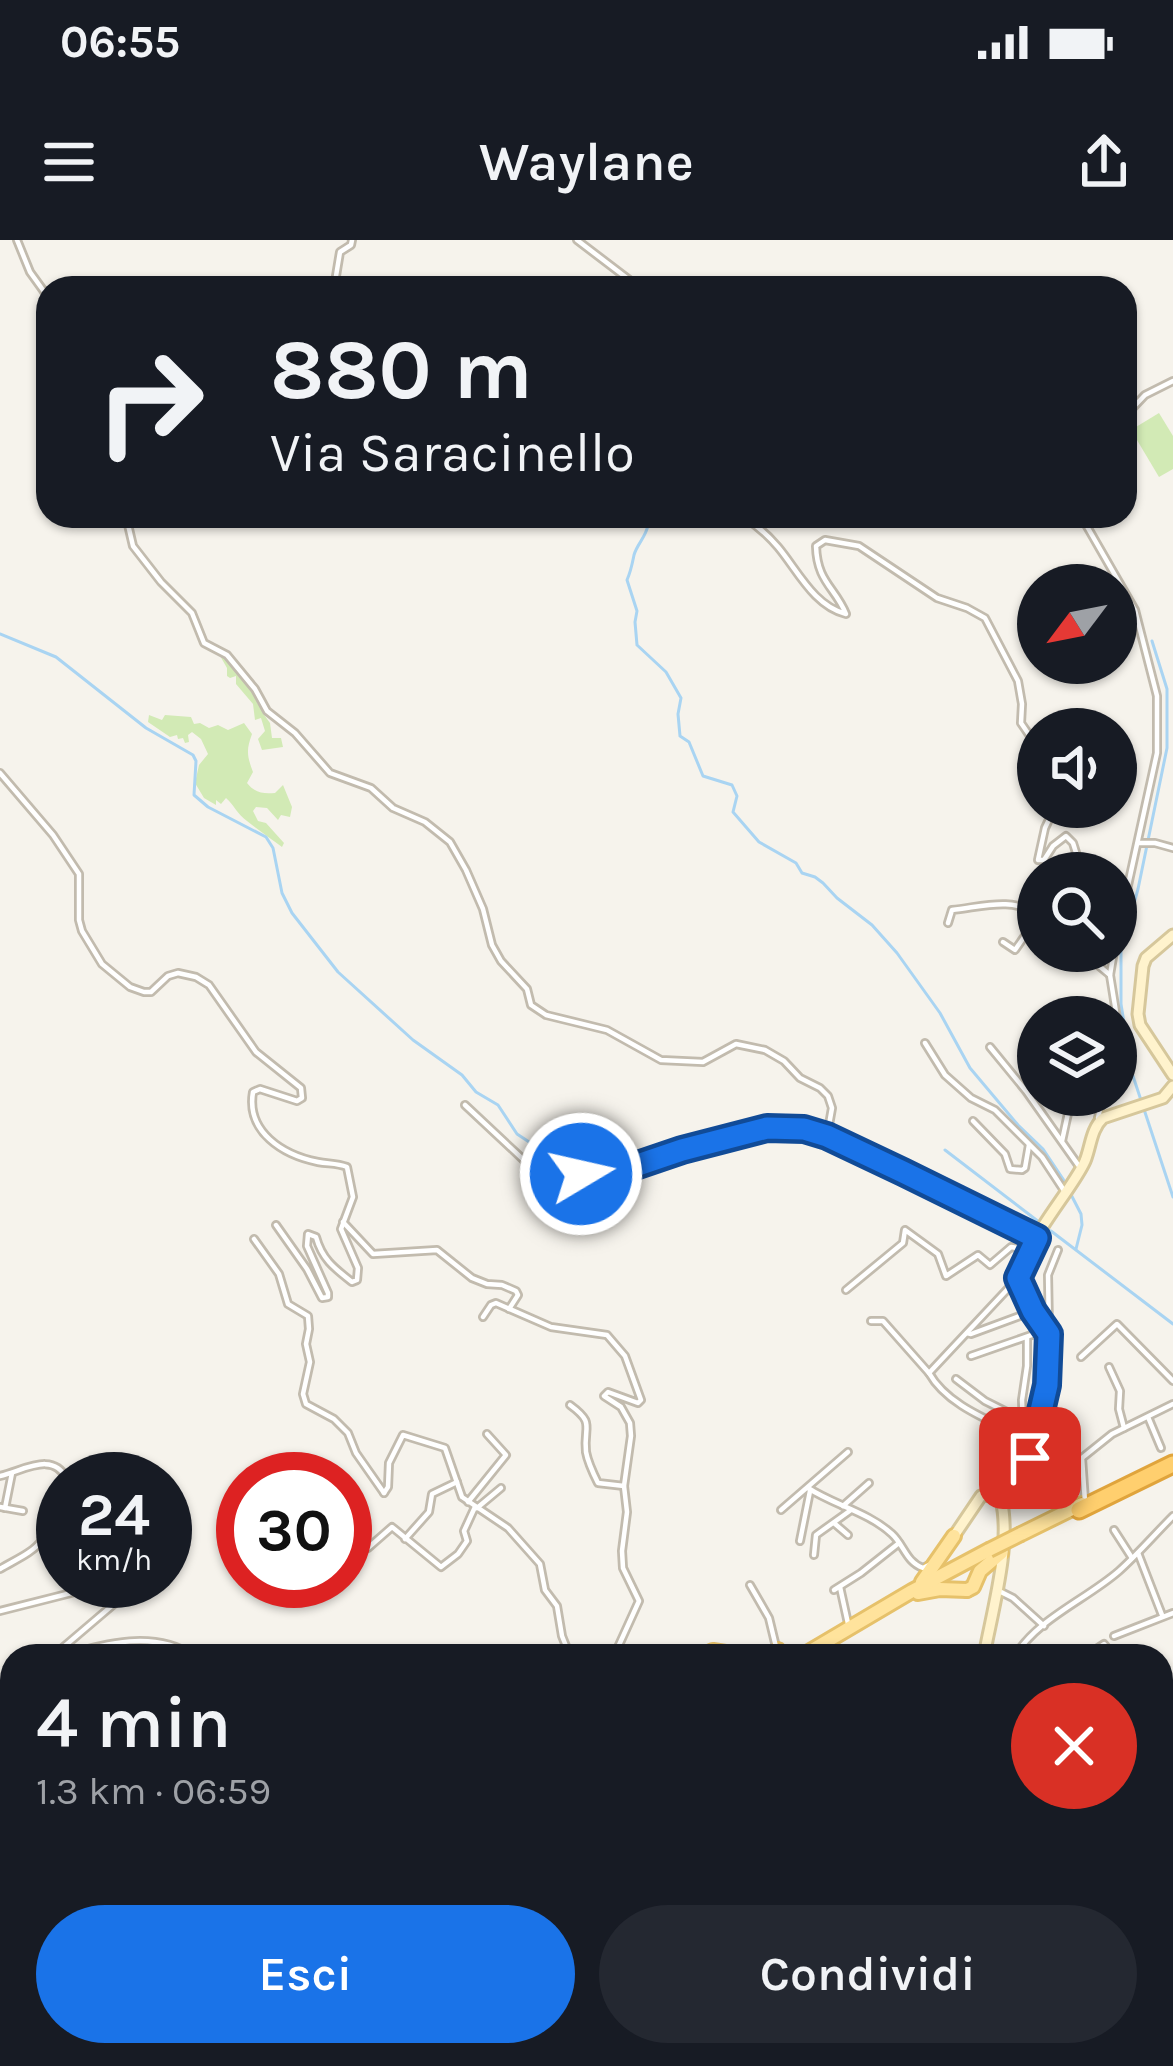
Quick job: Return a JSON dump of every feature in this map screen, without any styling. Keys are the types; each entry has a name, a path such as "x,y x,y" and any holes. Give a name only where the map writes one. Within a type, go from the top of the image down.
{"highway":[{"path":"1082,1506 1169,1457"}],"main road":[{"path":"823,1644 912,1593 988,1562 1021,1536 1082,1506"},
{"path":"950,1542 949,1561 988,1562"},
{"path":"825,1644 912,1593 950,1542"},
{"path":"912,1593 967,1590 988,1562"}],"street":[{"path":"17,240 36,280"},
{"path":"336,276 340,252 352,240"},
{"path":"577,240 624,276"},
{"path":"1137,403 1173,381"},
{"path":"130,528 136,551 192,613 204,643 227,655 267,711 295,733 330,773 371,788 393,808 425,822 450,842 483,910 492,945 524,984 531,1005 546,1015 608,1030 661,1060 703,1062 736,1045 765,1049 828,1096 832,1108 827,1136"},
{"path":"759,528 821,601 839,614 845,614 845,608 827,587 817,561 816,545 825,540 859,546 937,598 985,618 1018,681 1022,708"},
{"path":"1088,528 1135,610 1156,696 1157,753 1136,852"},
{"path":"0,773 79,874 79,920 101,964 144,992 178,973 209,985 256,1052 301,1088 302,1098 297,1101 260,1089 250,1100 264,1137 302,1158 347,1167 353,1197 341,1235 358,1268 354,1281 329,1264 313,1234 306,1236 328,1293 326,1298 320,1294 276,1225"},
{"path":"1049,852 1066,836 1076,852"},
{"path":"1139,843 1173,848"},
{"path":"948,923 952,910 1017,905"},
{"path":"1173,935 1146,958 1138,1014 1140,1025 1173,1075"},
{"path":"1003,942 1017,947"},
{"path":"1106,972 1110,975"},
{"path":"1110,972 1113,996"},
{"path":"925,1043 946,1076 971,1098 995,1110 1067,1188"},
{"path":"991,1047 1081,1168"},
{"path":"1097,1123 1172,1090"},
{"path":"465,1105 528,1164 561,1174 626,1169 767,1128 804,1129 1038,1236"},
{"path":"1062,1141 1067,1116"},
{"path":"929,1373 1018,1278 1081,1168 1098,1116"},
{"path":"974,1121 1004,1154 1010,1169 1025,1168 1029,1145"},
{"path":"343,1222 376,1256 437,1250 472,1279 510,1288 518,1295 509,1309"},
{"path":"846,1290 903,1243 904,1230 938,1254 946,1276 978,1255 990,1265 1010,1247 1030,1250"},
{"path":"254,1239 279,1274 288,1304 308,1316 306,1403 348,1433 384,1492 388,1463 401,1437 407,1434 445,1448 460,1494 508,1528 540,1564 565,1644"},
{"path":"1000,1499 1030,1458 1047,1385 1048,1275 1058,1250"},
{"path":"1018,1278 1048,1332"},
{"path":"483,1317 493,1303 551,1327 603,1333 625,1356 641,1400 638,1403 608,1392 604,1396 621,1406 631,1436 624,1486 628,1512 623,1568 639,1601 620,1644"},
{"path":"967,1333 1033,1311"},
{"path":"872,1321 884,1321 944,1392 975,1414 1021,1436"},
{"path":"1081,1357 1117,1324 1173,1381"},
{"path":"971,1356 1048,1332"},
{"path":"1021,1475 1008,1463 1021,1436 1027,1338"},
{"path":"1109,1367 1120,1391 1124,1428"},
{"path":"956,1379 985,1401 1023,1420"},
{"path":"570,1405 588,1423 586,1450 598,1483 624,1486"},
{"path":"1030,1458 1069,1464 1124,1428 1173,1405"},
{"path":"1148,1417 1169,1457"},
{"path":"1069,1418 1069,1464"},
{"path":"372,1544 392,1527 439,1567 458,1554 467,1541 464,1531 473,1506 506,1455 487,1434"},
{"path":"800,1541 809,1490 848,1452"},
{"path":"1082,1458 1082,1506"},
{"path":"0,1476 36,1466"},
{"path":"12,1473 2,1508 23,1511"},
{"path":"405,1539 429,1512 432,1494 457,1482"},
{"path":"814,1555 815,1535 834,1523 869,1483"},
{"path":"473,1506 501,1488"},
{"path":"782,1510 804,1488 809,1490 886,1529 914,1564 923,1568 945,1537 950,1542 981,1496 993,1494 1000,1499 1003,1520 988,1562 997,1590 986,1644"},
{"path":"1027,1644 1135,1556 1172,1518"},
{"path":"834,1523 848,1535"},
{"path":"1114,1530 1135,1556 1162,1616"},
{"path":"848,1628 837,1588 899,1543"},
{"path":"0,1569 36,1547"},
{"path":"750,1585 770,1618 776,1644"},
{"path":"997,1590 1044,1626"},
{"path":"0,1611 36,1602"},
{"path":"67,1644 109,1608"},
{"path":"1114,1636 1173,1613"},
{"path":"108,1644 156,1644"}],"green space":[{"path":"1159,413 1173,436 1173,469 1159,477 1137,440 1137,426"},
{"path":"219,654 244,678 264,710 272,738 281,738 283,747 262,750 258,739 265,731 261,718 255,720 253,704 236,684 236,676 227,676"},
{"path":"149,715 162,720 165,715 191,717 194,724 228,730 244,723 252,734 248,753 253,772 247,783 267,793 283,785 292,807 290,817 281,815 278,820 267,808 253,811 284,843 282,847 226,798 221,804 216,800 216,805 204,798 195,783 199,765 208,754 201,739 192,732 185,743 177,735 170,737 148,722"}],"waterway":[{"path":"647,528 627,580 637,611 637,645 666,672 681,698 680,736 689,742 703,776 732,785 737,796 733,812 759,842 823,883 897,953 940,1013 970,1068 1043,1149 1063,1179 1081,1214 1076,1249"},
{"path":"0,634 56,657 146,728 193,755 194,795 266,837 292,913 338,972 413,1040 498,1105 517,1134 555,1159 584,1167 618,1163 756,1121 805,1119 1049,1230"},
{"path":"1152,641 1167,689 1167,748 1121,950 1121,1004 1132,1073 1173,1197"},
{"path":"945,1150 1039,1222"},
{"path":"1051,1231 1173,1324"}],"route":[{"path":"581,1174 626,1169 767,1128 804,1129 1037,1238 1018,1278 1049,1334 1047,1385 1030,1458"}]}
